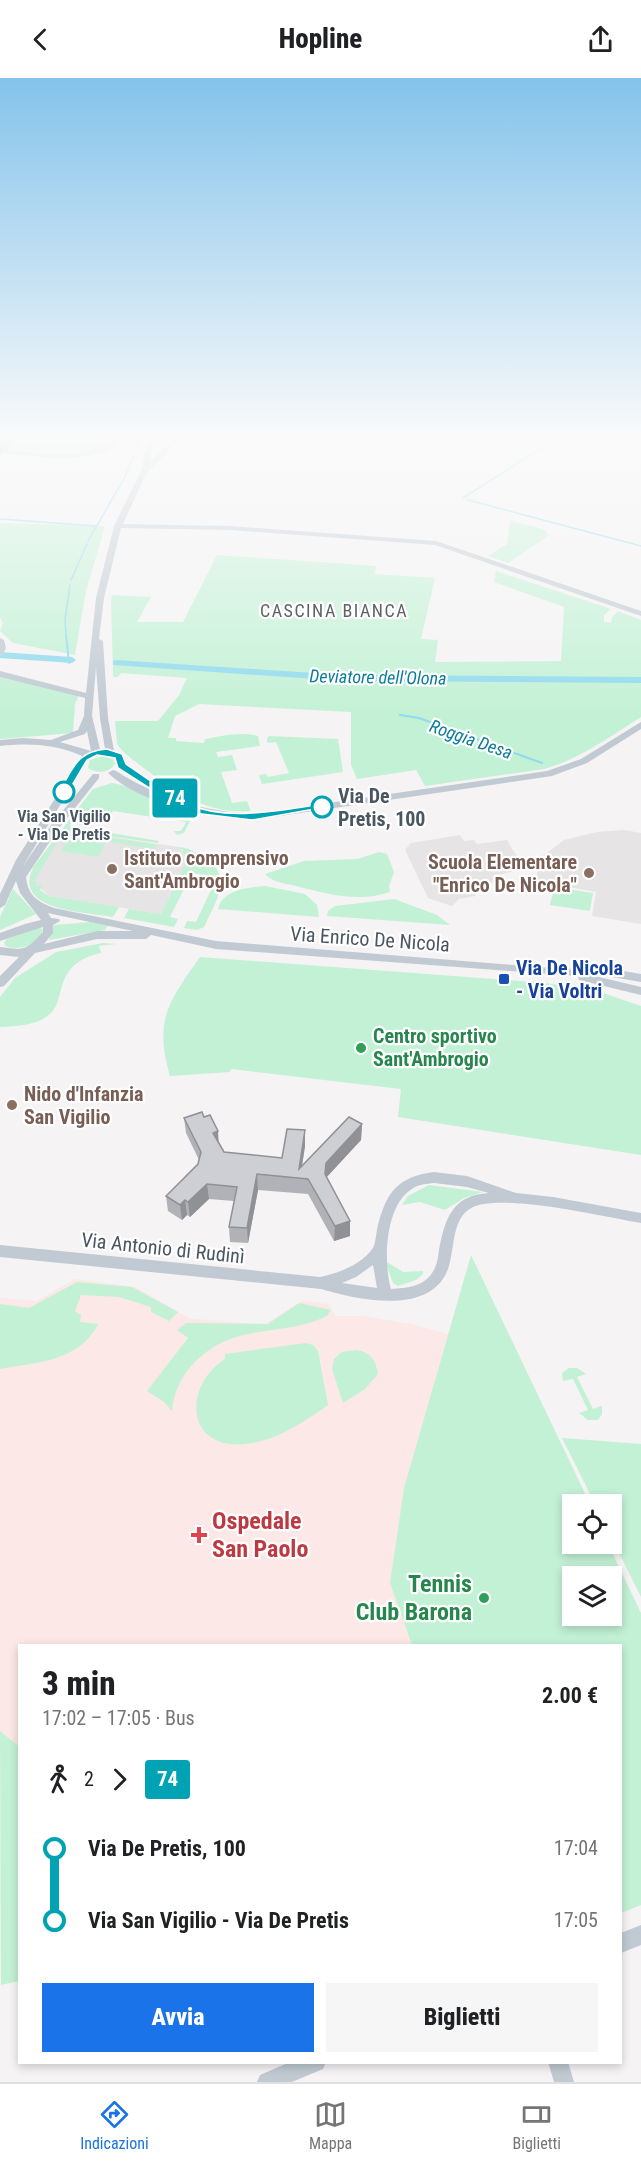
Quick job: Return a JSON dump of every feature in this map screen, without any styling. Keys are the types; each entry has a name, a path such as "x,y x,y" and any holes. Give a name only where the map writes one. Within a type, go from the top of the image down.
{"street":[{"path":"116,533 100,598 89,696 85,773 96,776 113,773 122,766"},
{"path":"265,533 435,543 641,614"},
{"path":"97,631 102,657 104,718 110,752 121,759 122,766 185,807"},
{"path":"0,674 89,696"},
{"path":"88,716 93,721 104,718"},
{"path":"0,745 48,742 72,737 82,732 88,716"},
{"path":"113,773 185,807 212,814 252,817 549,774 585,761 641,725"},
{"path":"48,742 64,744 86,759"},
{"path":"0,745 57,749 86,759 110,752"},
{"path":"0,904 31,843 86,759"},
{"path":"0,983 48,933 48,922 25,897 21,885 25,870 57,824 96,776"},
{"name":"Via Enrico De Nicola","path":"33,904 46,910 144,928 174,937 228,947 564,973 606,972 641,978"},
{"name":"Via Enrico De Nicola","path":"0,937 48,922 92,920"},
{"name":"Via Enrico De Nicola","path":"0,951 20,953 97,935 174,937"},
{"name":"Via Enrico De Nicola","path":"564,973 641,991"},
{"name":"Via Antonio di Rudinì","path":"385,1294 379,1274 377,1252 393,1198 411,1182 428,1178 458,1180 519,1198 641,1218"},
{"name":"Via Antonio di Rudinì","path":"0,1251 320,1283 340,1290 385,1294 418,1291 437,1278 455,1215 460,1208 485,1198 519,1198"},
{"name":"Via Antonio di Rudinì","path":"320,1283 341,1279 354,1273 366,1265 377,1252"},
{"path":"622,1943 641,1935"},
{"path":"267,2082 311,2064"},
{"path":"559,2064 564,2082"}],"shaded area":[{"name":"Istituto comprensivo Sant'Ambrogio","path":"65,830 179,847 178,849 184,850 190,856 161,914 49,896 33,881"},
{"name":"Scuola Elementare \"Enrico De Nicola\"","path":"624,830 641,833 641,924 592,916 596,892 537,881 537,865 543,856 564,840 597,832"},
{"path":"460,835 464,841 474,840 477,844 507,840 524,868 493,877 495,882 484,884 475,896 459,899 452,906 428,898 405,850 411,843"},
{"name":"Ospedale San Paolo","path":"75,1279 135,1287 189,1318 264,1325 302,1301 328,1304 335,1316 362,1316 411,1324 448,1334 404,1488 390,1583 412,1644 18,1644 18,1745 0,1731 0,1298 37,1301"}],"green space":[{"path":"0,533 103,533 86,591 75,655 13,643 0,631 3,623 0,618"},
{"path":"508,533 547,533 548,536 508,563 488,556 507,544"},
{"path":"217,555 376,566 375,574 435,578 421,639 438,640 435,662 561,661 564,607 494,582 496,571 611,609 604,615 604,622 611,623 612,617 618,611 641,620 641,717 606,740 557,765 544,769 425,786 416,770 357,779 351,765 351,712 199,704 175,716 168,738 176,738 176,741 204,743 205,739 245,734 258,736 260,746 216,752 218,757 232,755 237,770 221,772 232,803 247,801 251,811 235,811 207,806 170,787 130,757 117,744 115,721 158,721 179,695 187,678 121,673 118,677 113,677 111,600 112,595 151,597 137,622 183,622"},
{"path":"0,677 79,695 75,704 73,733 0,739"},
{"path":"269,736 338,739 343,772 262,784 259,775 266,774 268,777 289,773 276,742 267,743"},
{"path":"102,756 113,759 115,764 103,772 88,768 90,760"},
{"path":"112,783 126,786 192,817 184,833 177,835 174,831 181,831 186,822 113,811 108,819 87,816 81,825 71,823 69,826 159,841 158,843 65,830 34,881 37,882 36,885 42,886 40,890 49,896 119,907 113,917 70,911 41,901 32,892 29,881 34,866 93,789"},
{"path":"79,833 156,845 154,849 77,837"},
{"path":"69,838 105,844 98,857 61,851"},
{"path":"179,847 186,848 205,858 214,865 219,873 217,899 204,927 197,930 184,928 187,921 196,922 217,877 192,873 170,917 178,919 174,927 124,918 129,909 161,914 189,857 183,853 184,850 178,849"},
{"path":"379,852 387,854 394,872 389,886 390,892 378,895 354,897 331,894 279,882 265,874 304,861 358,859"},
{"path":"265,886 305,894 317,905 319,917 218,909 225,897 231,893"},
{"path":"554,887 593,893 590,911 550,905"},
{"path":"13,889 36,914 0,930 0,917"},
{"path":"394,899 437,915 450,925 327,916 328,911 335,906"},
{"path":"91,922 108,925 105,930 49,940 54,925"},
{"path":"39,928 43,929 34,943 16,948 5,946 4,942 7,939"},
{"path":"103,943 116,944 99,946 101,953 73,966 63,984 53,1011 46,1017 30,1024 0,1027 0,997 15,978 56,952"},
{"name":"Centro sportivo Sant'Ambrogio","path":"200,957 546,983 600,992 641,1006 641,1155 398,1117 401,1089 231,1069 230,1072 170,1076 163,1040 167,1012 172,1000"},
{"path":"429,1185 483,1192 464,1198 445,1210 420,1202 402,1205 408,1196"},
{"name":"Tennis Club Barona","path":"471,1255 585,1494 562,1494 562,1554 613,1554 619,1566 562,1566 562,1626 622,1626 622,1573 641,1613 641,1905 622,1913 622,1644 412,1644 390,1583 404,1488"},
{"path":"385,1261 403,1272 423,1271 423,1274 416,1280 398,1286 393,1283"},
{"path":"77,1282 132,1287 178,1312 169,1321 151,1312 151,1307 119,1297 81,1295 75,1311 81,1315 80,1322 98,1324 90,1337 80,1346 56,1358 0,1369 0,1304 29,1308"},
{"path":"299,1303 331,1310 327,1316 316,1321 243,1335 217,1345 195,1362 186,1373 174,1397 172,1411 164,1402 147,1391 188,1338 177,1330 186,1323 268,1324"},
{"path":"306,1343 313,1345 318,1351 328,1405 279,1435 245,1444 225,1443 211,1437 201,1427 197,1414 197,1400 202,1385 211,1371 225,1359 225,1354"},
{"path":"356,1350 372,1358 378,1374 365,1389 343,1403 332,1369 334,1359 342,1352"},
{"path":"569,1368 577,1368 586,1374 577,1377 593,1409 602,1406 602,1414 598,1420 588,1420 579,1413 588,1410 573,1379 563,1381 562,1373"},
{"path":"562,1438 641,1444 641,1597 620,1554 622,1554 622,1494 590,1494"},
{"path":"0,1731 18,1745 18,1981 1,1985"}],"building":[{"path":"202,1112 204,1117 210,1115 218,1131 213,1133 224,1152 282,1158 287,1129 305,1130 299,1169 349,1117 362,1124 326,1163 325,1174 350,1221 335,1226 308,1179 257,1174 247,1228 229,1227 237,1187 207,1184 188,1202 185,1200 180,1205 166,1196 198,1164 201,1152 184,1118"}],"waterway":[{"name":"Roggia Desa","path":"88,541 93,533"},
{"path":"590,533 641,546"},
{"name":"Roggia Desa","path":"71,580 87,544"},
{"name":"Roggia Desa","path":"66,636 65,620 70,585"},
{"name":"Roggia Desa","path":"66,635 69,663"},
{"path":"0,655 72,660"},
{"name":"Deviatore dell'Olona","path":"116,663 344,678 641,680"},
{"name":"Roggia Desa","path":"400,715 419,718 542,763"}],"bus line":[{"name":"74","path":"64,792 83,759 88,755 107,752 119,756 122,766 185,807 202,812 252,817 322,807"}],"place":[{"name":"Via San Vigilio - Via De Pretis","path":"64,792"},
{"name":"Via De Pretis, 100","path":"322,807"},
{"name":"Istituto comprensivo Sant'Ambrogio","path":"112,869"},
{"name":"Scuola Elementare \"Enrico De Nicola\"","path":"589,873"},
{"name":"Via De Nicola - Via Voltri","path":"504,979"},
{"name":"Centro sportivo Sant'Ambrogio","path":"361,1048"},
{"name":"Nido d'Infanzia San Vigilio","path":"12,1105"},
{"name":"Ospedale San Paolo","path":"199,1535"},
{"name":"Tennis Club Barona","path":"484,1598"}],"district":[{"name":"CASCINA BIANCA","path":"334,610"}]}
